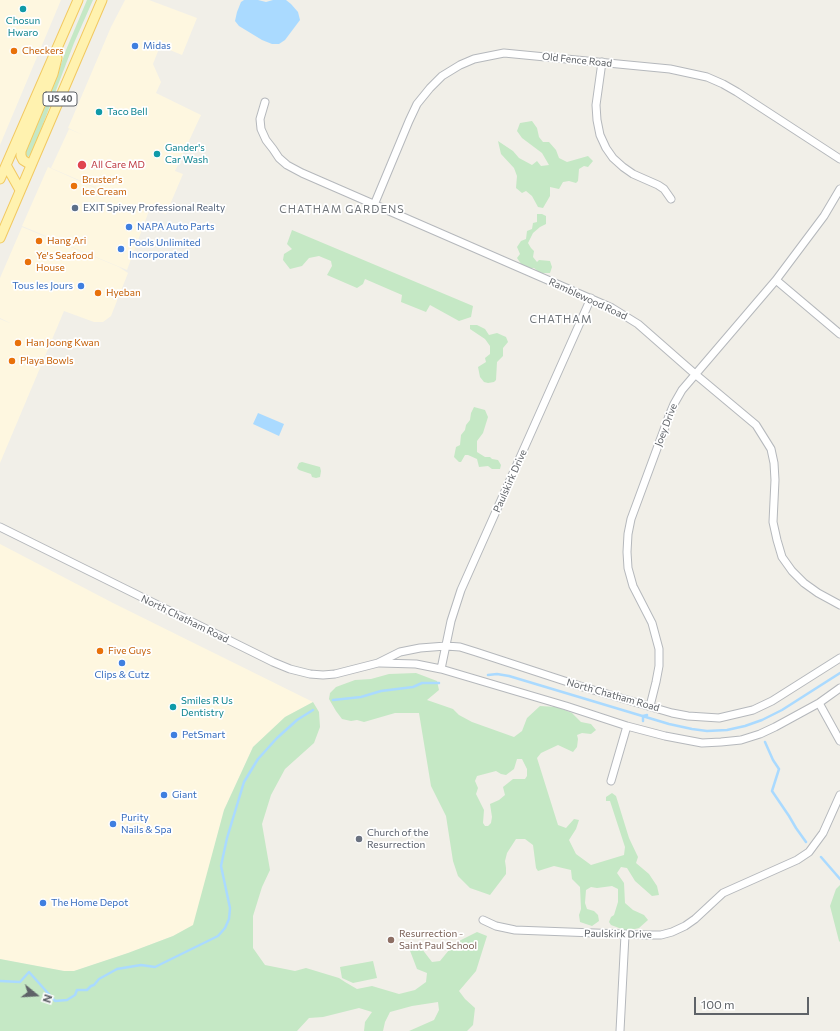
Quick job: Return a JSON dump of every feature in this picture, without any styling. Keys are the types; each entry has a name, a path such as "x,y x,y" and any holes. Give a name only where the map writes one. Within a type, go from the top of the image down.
{"main road":[{"name":"US 40","path":"0,179 3,163 78,0"},
{"name":"US 40","path":"0,238 102,0"},
{"path":"31,165 23,160 21,151 54,74 60,41"},
{"path":"3,163 20,190"}],"street":[{"name":"Old Fence Road","path":"374,205 409,120 417,104 430,88 442,76 460,65 474,59 504,53 673,70 708,77 737,92 840,159"},
{"path":"602,62 596,105 600,135 606,148 623,167 633,174 658,184 664,189 671,199"},
{"name":"Ramblewood Road","path":"265,102 260,119 261,129 266,140 280,158 302,173 612,308 638,324 756,425 771,449 774,463 775,480 773,522 782,556 792,571 804,583 818,593 840,605"},
{"name":"Joey Drive","path":"650,706 659,666 658,649 652,623 633,586 628,568 628,534 631,519 674,404 682,390 776,280 824,216 840,189"},
{"path":"776,280 840,334"},
{"name":"Paulskirk Drive","path":"441,668 454,610 462,590 591,298"},
{"name":"North Chatham Road","path":"0,527 273,662 290,669 310,674 323,675 347,671 378,663 400,652 420,648 446,646 471,650 583,687 650,706 688,716 719,718 753,710 772,701 840,658"},
{"name":"North Chatham Road","path":"378,663 410,663 441,668 627,726 702,743 741,740 760,734 819,703 840,688"},
{"path":"819,703 840,741"},
{"path":"611,781 627,726"},
{"name":"Paulskirk Drive","path":"483,920 496,926 515,930 625,935 660,935 685,926 695,919 723,893 797,860 809,852 823,834 840,795"},
{"path":"620,1031 625,935"}],"shaded area":[{"path":"0,0 61,0 0,145"},
{"path":"125,0 149,0 197,18 182,55 160,46 153,64 161,82 156,93 201,115 175,171 183,174 166,214 150,208 127,270 22,226 48,167 95,188 112,147 95,187 51,168 69,129 83,135 68,128 111,27"},
{"path":"22,227 119,267 128,273 111,316 103,322 94,322 64,311 0,463 0,319 12,324 0,318 0,278"},
{"path":"0,544 113,603 313,702 285,717 253,747 224,810 194,925 173,936 74,971 64,971 0,959"}],"green space":[{"path":"87,0 93,0 74,43 32,153 28,157 25,156 25,149 56,78"},
{"path":"532,121 537,128 539,137 543,142 549,142 556,150 559,158 567,162 588,156 593,161 588,167 584,166 579,169 578,181 576,183 569,181 563,182 559,189 550,187 550,196 543,208 538,207 532,196 526,191 522,193 516,188 517,176 514,168 501,154 498,141 513,151 519,158 532,165 537,161 541,166 549,165 542,153 522,138 517,131 520,123"},
{"path":"537,214 546,216 546,224 533,233 528,243 534,251 533,257 537,262 539,260 550,261 552,267 550,273 540,273 534,268 524,268 517,258 520,254 517,247 521,241 526,239 527,231 532,229 533,223 537,222"},
{"path":"292,230 473,306 471,317 459,321 430,305 426,312 401,302 402,295 365,279 363,284 357,288 327,275 332,266 331,261 319,256 309,258 302,266 290,269 283,260 284,254 292,249 287,244"},
{"path":"470,325 477,325 485,329 489,335 497,333 506,337 508,342 503,348 503,356 497,362 496,380 494,382 484,382 480,377 478,367 486,362 485,358 490,354 490,346 485,339 470,329"},
{"path":"474,407 485,410 488,417 483,433 477,441 477,452 485,457 498,460 501,465 500,469 492,469 488,466 479,467 477,459 468,455 465,455 461,462 454,457 456,447 460,445 461,435 470,420"},
{"path":"302,462 320,467 320,477 312,477 311,474 299,470 297,468 299,463"},
{"path":"416,673 437,681 439,690 427,700 453,709 459,715 472,722 514,737 522,731 527,718 540,706 557,707 572,713 581,722 591,724 596,730 591,734 582,733 577,735 577,747 573,752 558,745 541,753 537,758 558,825 566,828 574,819 579,820 576,829 569,840 576,854 591,865 624,855 625,847 610,801 606,801 606,797 612,793 616,796 629,838 638,857 636,863 649,874 657,886 659,895 652,896 635,881 627,868 621,867 617,873 624,883 625,903 633,910 644,915 648,920 639,928 627,931 611,925 609,922 611,917 614,915 618,902 618,889 612,886 597,888 591,887 586,890 585,903 587,909 594,911 598,915 599,921 592,926 580,922 580,887 572,879 571,870 554,866 538,871 536,868 533,845 525,839 516,839 507,853 505,861 506,874 490,895 470,888 458,876 453,861 446,816 431,786 419,713 395,713 364,722 357,720 351,721 342,719 329,699 330,693 336,687 355,680 371,679 389,674","holes":["517,759 522,759 527,769 527,776 525,779 513,779 503,787 505,795 499,800 490,804 492,817 491,823 488,826 485,826 483,823 484,810 476,794 478,788 475,781 477,776 496,771 506,775 514,769"]},
{"path":"313,702 319,712 320,727 314,743 285,769 271,795 262,824 270,870 262,887 253,916 253,948 265,965 295,971 306,968 339,978 357,989 372,986 399,994 415,990 426,982 427,973 417,969 409,948 422,949 432,962 440,961 459,941 477,932 487,936 476,971 459,991 475,1008 473,1025 467,1031 409,1031 434,1020 439,1010 438,1002 412,1006 390,1012 385,1022 383,1031 364,1031 365,1022 372,1012 359,1008 323,1017 309,1018 297,1031 0,1031 0,959 64,971 74,971 173,936 193,925 224,810 253,747 285,717"},
{"path":"840,885 840,942 830,906 836,889"},
{"path":"373,961 377,978 353,983 342,978 340,967"}],"water":[{"path":"244,0 258,0 266,2 273,0 286,0 298,12 300,20 285,40 279,44 272,44 262,40 239,26 235,21 241,2"},
{"path":"258,413 284,424 279,436 253,424"}],"waterway":[{"path":"488,675 497,674 509,676 669,724 707,731 727,730 762,720 782,710 840,673"},
{"path":"333,700 361,697 381,691 413,687 422,683 439,683"},
{"path":"0,981 20,982 29,972 55,1001 67,1000 75,995 77,990 87,990 99,979 117,969 141,965 155,967 218,936 225,928 229,919 230,908 221,866 227,838 244,782 258,759 277,738 297,720 313,710"},
{"path":"643,721 643,716 647,715"},
{"path":"765,742 779,769 772,791 806,842"},
{"path":"821,857 840,879"}],"place":[{"name":"Chosun Hwaro","path":"23,9"},
{"name":"Midas","path":"135,46"},
{"name":"Checkers","path":"14,51"},
{"name":"Taco Bell","path":"99,112"},
{"name":"Gander's Car Wash","path":"157,154"},
{"name":"All Care MD","path":"82,165"},
{"name":"Bruster's Ice Cream","path":"74,186"},
{"name":"EXIT Spivey Professional Realty","path":"75,208"},
{"name":"NAPA Auto Parts","path":"129,227"},
{"name":"Hang Ari","path":"39,241"},
{"name":"Pools Unlimited Incorporated","path":"121,249"},
{"name":"Ye's Seafood House","path":"28,262"},
{"name":"Tous les Jours","path":"81,286"},
{"name":"Hyeban","path":"98,293"},
{"name":"Han Joong Kwan","path":"18,343"},
{"name":"Playa Bowls","path":"12,361"},
{"name":"Five Guys","path":"100,651"},
{"name":"Clips & Cutz","path":"122,663"},
{"name":"Smiles R Us Dentistry","path":"173,707"},
{"name":"PetSmart","path":"174,735"},
{"name":"Giant","path":"164,795"},
{"name":"Purity Nails & Spa","path":"113,824"},
{"name":"Church of the Resurrection","path":"359,839"},
{"name":"The Home Depot","path":"43,903"},
{"name":"Resurrection - Saint Paul School","path":"391,940"}],"district":[{"name":"CHATHAM GARDENS","path":"342,209"},
{"name":"CHATHAM","path":"561,319"}]}
